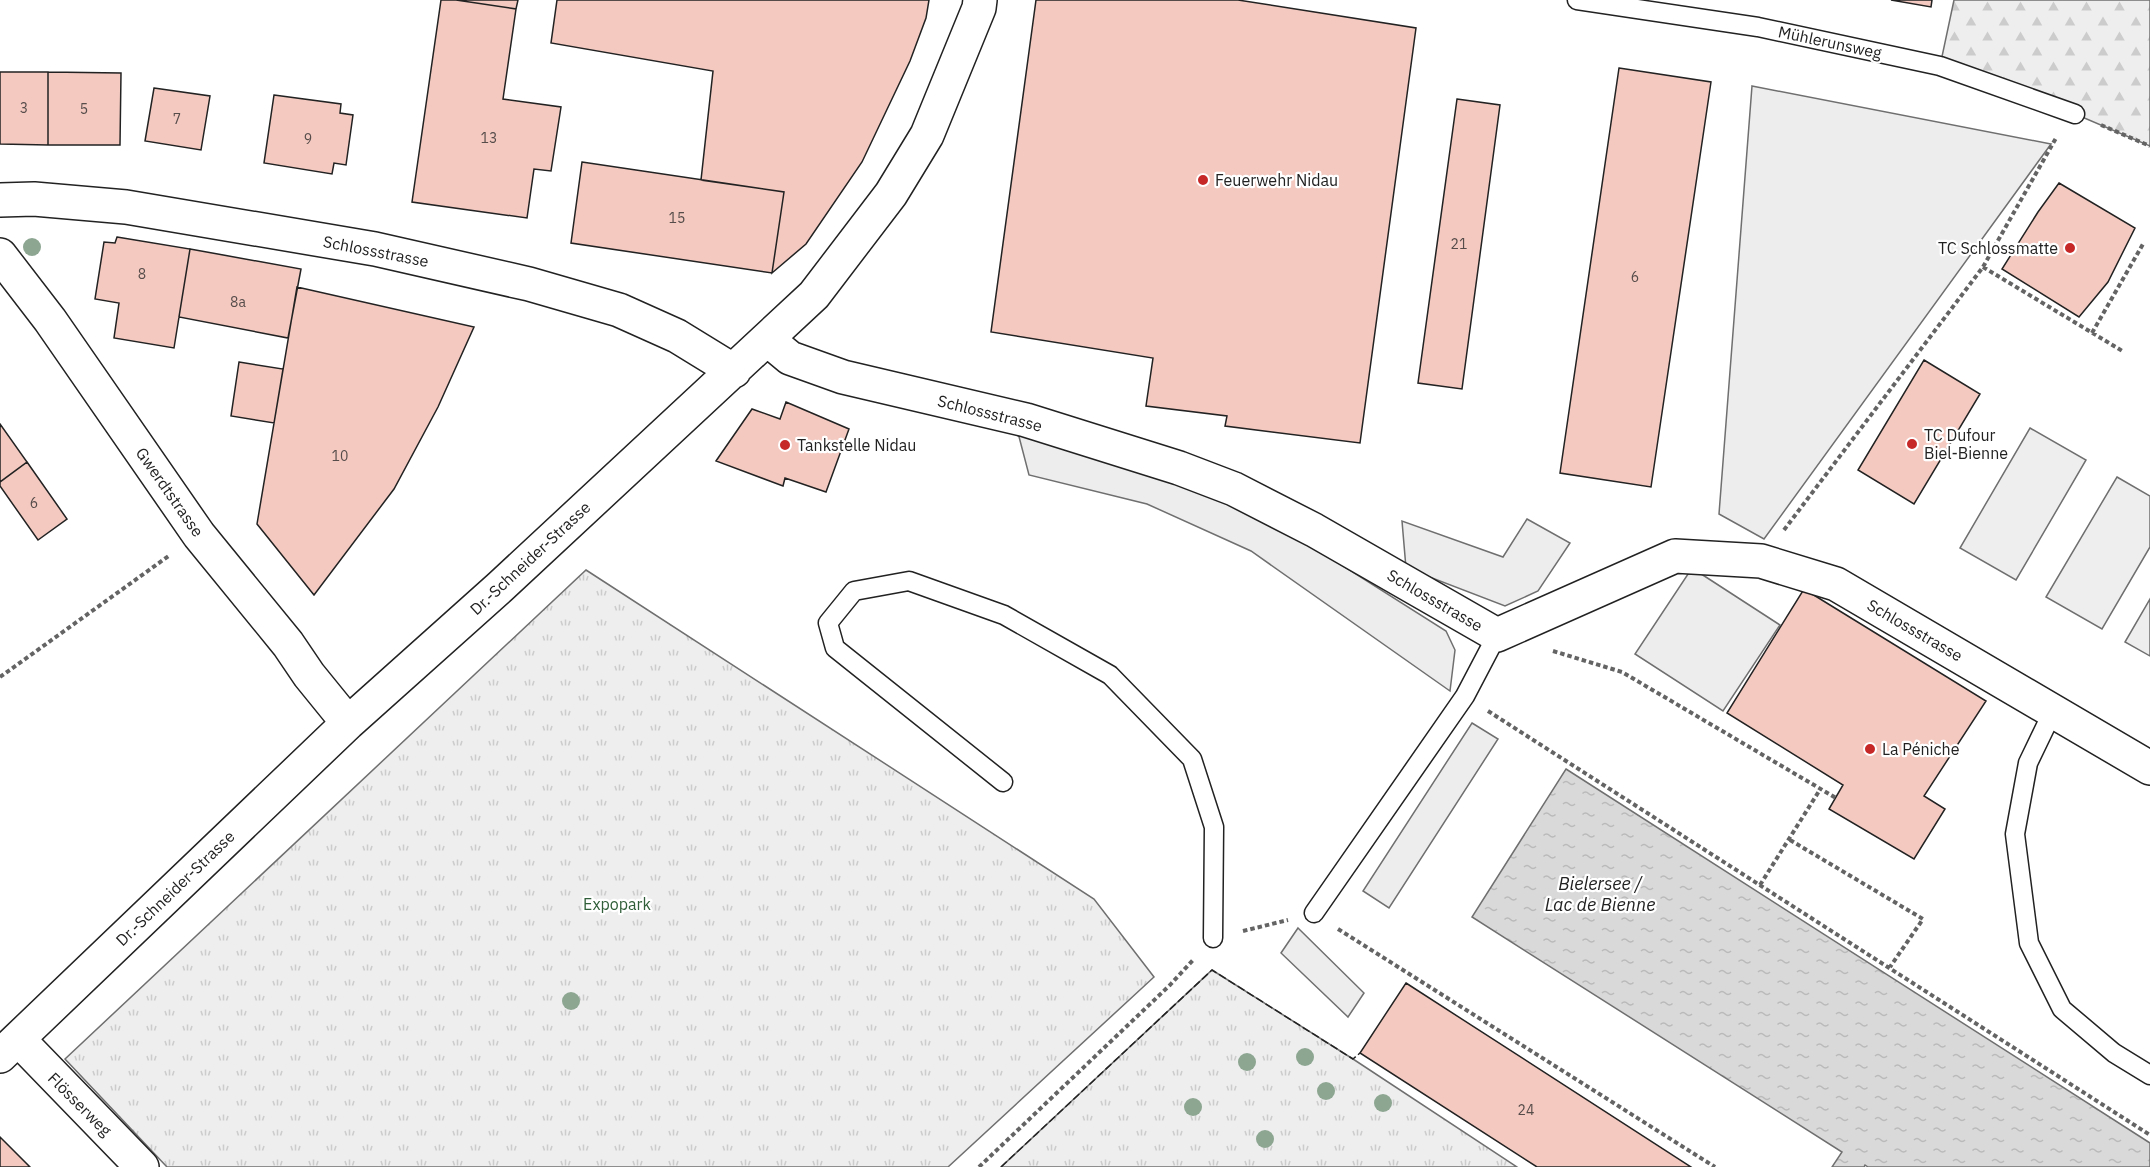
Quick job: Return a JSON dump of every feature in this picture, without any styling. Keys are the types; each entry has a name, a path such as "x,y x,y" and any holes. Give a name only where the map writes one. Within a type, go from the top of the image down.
{"street":[{"name":"Dr.-Schneider-Strasse","path":"9,1048 348,723 500,587 814,295 891,194 927,135 955,71 980,0"},
{"name":"Schlossstrasse","path":"0,200 34,199 126,207 375,249 529,284 619,310 677,336 734,371"},
{"name":"Gwerdtstrasse","path":"0,255 50,320 200,535 348,723"},
{"name":"Schlossstrasse","path":"767,339 790,358 843,377 1026,420 1179,468 1234,489 1314,530 1497,635 1675,556 1761,561 1836,584 2150,768"},
{"name":"Flösserweg","path":"9,1048 142,1167"}],"lane":[{"name":"Mühlerunsweg","path":"1577,0 1758,27 1940,66 2075,114"},
{"path":"1003,782 835,648 828,623 854,591 909,580 1004,615 1110,675 1192,759 1214,827 1213,939"},
{"path":"1314,913 1465,696 1497,635"},
{"path":"2053,711 2028,763 2015,834 2029,943 2062,1010 2114,1053 2150,1075"}],"path":[{"path":"1761,561 1983,267 2057,135 2075,114 2150,146"},
{"path":"2092,333 2143,244"},
{"path":"1983,267 2124,352"},
{"path":"0,676 200,535"},
{"path":"1497,635 1622,672 1836,798"},
{"path":"1465,696 2150,1135"},
{"path":"1760,885 1821,788"},
{"path":"1790,840 1923,919 1890,967"},
{"path":"979,1167 1170,985 1213,939 1314,913 1715,1167"}],"green space":[{"path":"1954,0 2150,0 2150,146 2075,114 1940,66"},
{"path":"2030,428 2086,460 2016,580 1960,548"},
{"path":"2117,477 2150,496 2150,547 2102,629 2046,597"},
{"name":"Expopark","path":"586,570 1094,899 1154,977 948,1167 167,1167 65,1059"},
{"path":"2150,599 2150,656 2125,642"},
{"path":"1212,970 1353,1059 1517,1167 1001,1167"}],"shaded area":[{"path":"1752,86 2051,144 1764,539 1719,514"},
{"path":"1017,429 1156,472 1266,517 1446,631 1455,650 1450,691 1251,551 1147,504 1029,475"},
{"path":"1527,519 1570,543 1538,591 1505,606 1406,568 1402,521 1503,557"},
{"path":"1692,568 1780,625 1723,711 1635,654"},
{"path":"1472,723 1498,739 1389,908 1363,891"},
{"path":"1298,928 1364,993 1348,1017 1281,953"}],"water":[{"name":"Bielersee / Lac de Bienne","path":"1566,769 2150,1143 2150,1167 1868,1167 1865,1165 1864,1167 1832,1167 1842,1152 1472,917"}],"building":[{"path":"441,0 516,9 503,99 561,107 551,171 534,169 527,218 412,202"},
{"path":"456,0 518,0 516,9"},
{"path":"557,0 929,0 926,18 910,61 862,162 806,244 772,273 784,192 701,180 713,71 551,43"},
{"name":"Feuerwehr Nidau","path":"1036,0 1238,0 1416,28 1360,443 1225,426 1227,416 1146,406 1153,358 991,332"},
{"path":"1891,0 1932,0 1931,7"},
{"path":"1619,68 1711,82 1651,487 1560,473"},
{"path":"0,72 48,72 48,145 0,144"},
{"path":"48,72 121,73 120,145 48,145"},
{"path":"154,88 210,96 201,150 145,141"},
{"path":"274,95 341,104 340,113 353,115 346,165 334,163 332,174 264,163"},
{"path":"1457,99 1500,105 1462,389 1418,383"},
{"path":"582,162 784,192 772,273 571,243"},
{"name":"TC Schlossmatte","path":"2059,183 2135,228 2108,282 2079,317 2002,269"},
{"path":"117,237 190,249 174,348 114,338 119,303 95,299 104,242 115,243"},
{"path":"190,249 301,269 288,338 179,317"},
{"path":"297,287 474,327 438,407 394,489 314,595 257,524"},
{"name":"TC Dufour Biel-Bienne","path":"1924,360 1980,394 1914,504 1858,470"},
{"path":"239,362 283,369 274,423 231,416"},
{"name":"Tankstelle Nidau","path":"786,402 849,429 826,492 785,478 783,486 716,461 752,409 780,419"},
{"path":"0,424 27,462 0,482"},
{"path":"27,462 67,519 38,540 0,486 0,482"},
{"name":"La Péniche","path":"1804,589 1986,701 1924,796 1945,809 1914,859 1829,809 1843,785 1727,713"},
{"path":"1406,983 1691,1167 1537,1167 1360,1053"},
{"path":"0,1137 30,1167 0,1167"}],"fence":[{"path":"1001,1167 1212,970 1353,1059 1360,1053"}],"place":[{"name":"Feuerwehr Nidau","path":"1203,180"},
{"name":"TC Schlossmatte","path":"2070,248"},
{"name":"TC Dufour Biel-Bienne","path":"1912,444"},
{"name":"Tankstelle Nidau","path":"785,445"},
{"name":"La Péniche","path":"1870,749"}]}
